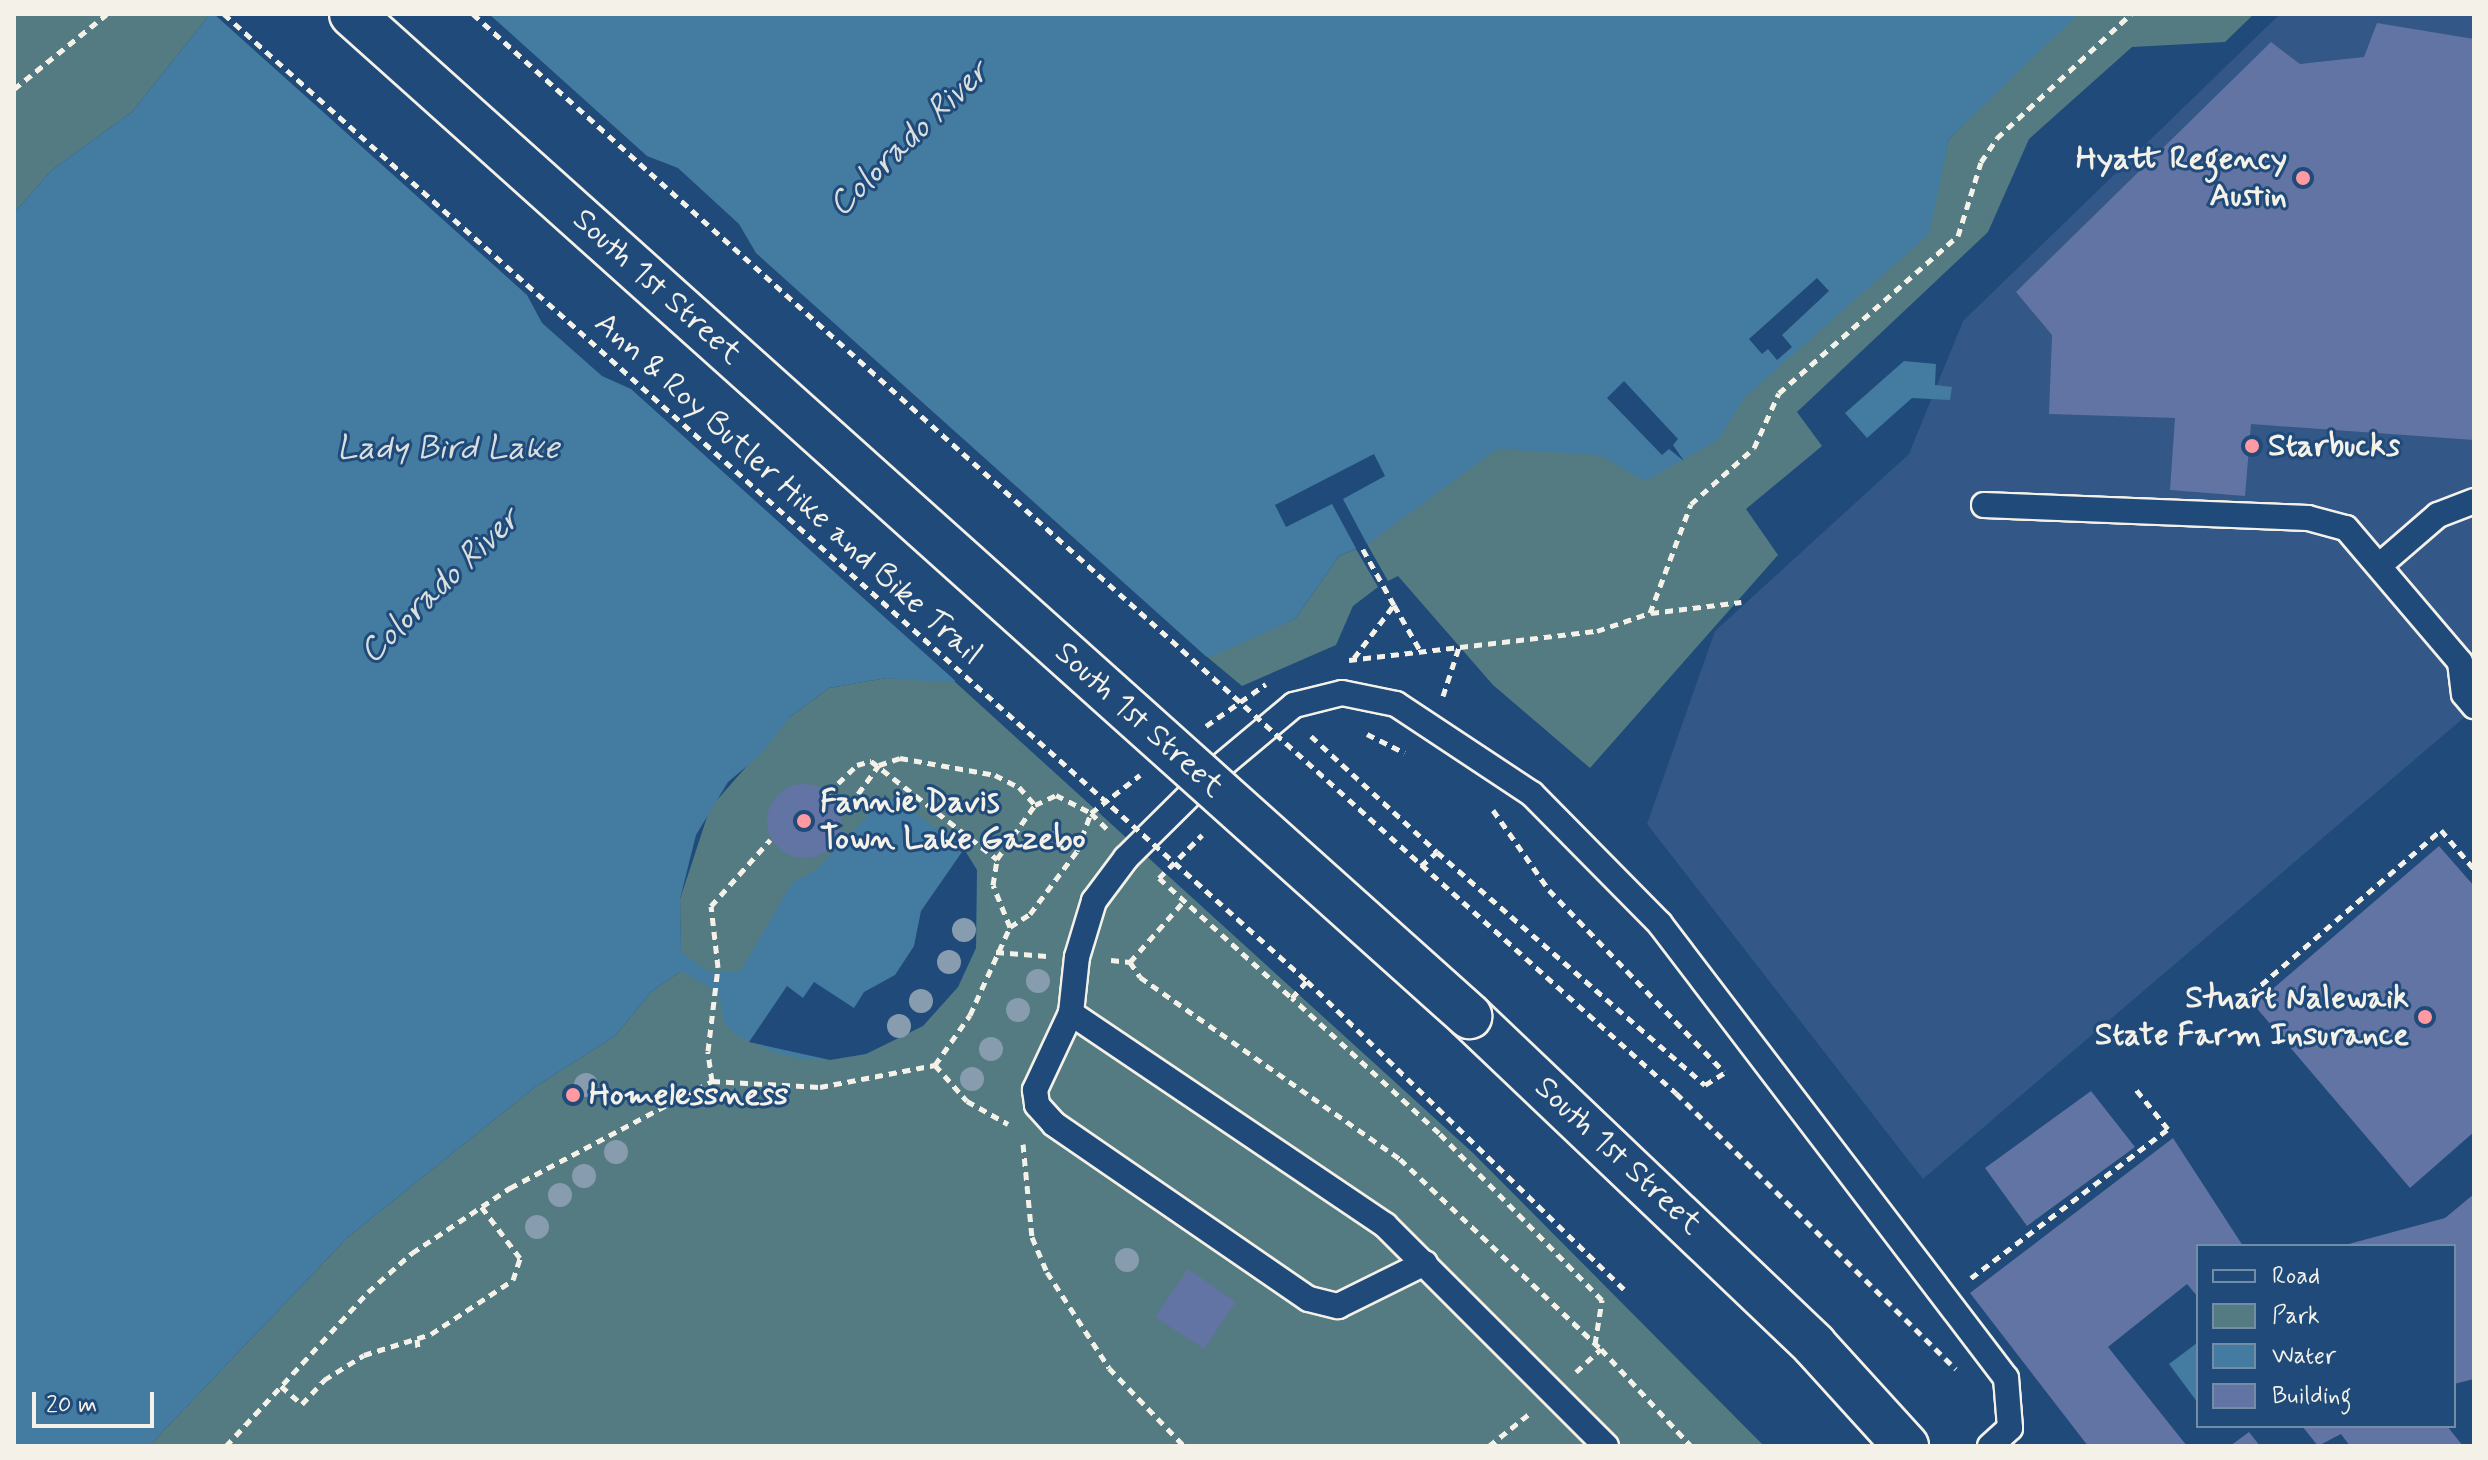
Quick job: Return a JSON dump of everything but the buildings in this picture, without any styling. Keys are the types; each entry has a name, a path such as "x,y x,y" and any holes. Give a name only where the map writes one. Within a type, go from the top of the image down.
{"main road":[{"name":"South 1st Street","path":"352,14 1469,1016 1814,1345 1906,1446"}],"lane":[{"path":"2380,565 2438,515 2474,501"},
{"path":"1984,505 2308,518 2346,528 2469,659 2464,694 2474,706"},
{"path":"1425,1263 1350,1303 1309,1299 1043,1116 1035,1090 1071,1013 1084,927 1094,901 1126,858 1261,730 1294,705 1342,693 1396,704 1532,794 1660,924 1754,1053 2006,1378 2010,1428 1990,1446"},
{"path":"1071,1013 1385,1225 1606,1446"}],"path":[{"path":"14,89 107,14"},
{"name":"Ann & Roy Butler Hike and Bike Trail","path":"224,14 1307,981 1624,1289"},
{"path":"473,14 1676,1093 1956,1369"},
{"path":"1361,546 1421,652"},
{"path":"1650,613 1741,602"},
{"path":"1353,659 1394,605"},
{"path":"1446,691 1459,647"},
{"path":"1360,731 1416,758"},
{"path":"1288,751 1311,736 1320,734"},
{"path":"1311,736 1437,852 1705,1085 1754,1053"},
{"path":"828,793 857,765 925,758 995,775 1035,805"},
{"path":"840,806 850,805 879,765"},
{"path":"879,765 997,859"},
{"path":"1010,927 993,885 997,859 1035,805 1056,795 1091,813"},
{"path":"1485,800 1549,890 1724,1072"},
{"path":"1209,829 1157,877 1439,1133 1602,1300 1598,1346 1569,1378"},
{"path":"2240,1003 2441,830 2474,869"},
{"path":"712,1081 708,1051 718,967 711,906 770,840"},
{"path":"1421,866 1437,852"},
{"path":"1130,962 1183,902"},
{"path":"996,952 1040,955"},
{"path":"1104,959 1130,962 1140,977 1400,1159 1598,1346 1691,1446"},
{"path":"1292,998 1307,981"},
{"path":"935,1065 967,1101 1013,1130"},
{"path":"1967,1281 2168,1129 2134,1087"},
{"path":"1020,1140 1028,1150 1032,1237 1047,1272 1109,1368 1184,1446"},
{"path":"281,1386 302,1404 324,1380 364,1355 417,1339 464,1316 519,1271 520,1258 480,1205"},
{"path":"417,1339 418,1349"},
{"path":"1489,1446 1531,1412"}],"shaded area":[{"path":"2280,14 2474,14 2474,709 1923,1179 1647,824 1715,631 1909,454 1963,321"}],"green space":[{"path":"14,14 210,14 132,112 52,170 14,213"},
{"path":"2073,14 2254,14 2225,42 2132,47 2029,139 1988,232 1797,412 1822,446 1746,509 1778,555 1590,768 1493,685 1398,576 1388,581 1367,544 1434,494 1499,428 1939,179 1949,139"},
{"path":"1356,549 1378,587 1353,606 1336,645 1242,686 1206,656 1295,619 1339,556"},
{"path":"886,678 954,681 1473,1153 1764,1446 149,1446 348,1237 535,1087 615,1036 652,991 681,971 680,899 710,808 790,717 829,688"}],"water":[{"name":"Lady Bird Lake","path":"210,14 2078,14 1949,139 1929,234 1745,397 1718,440 1645,481 1600,455 1497,449 1369,543 1339,556 1295,619 1213,656 1049,676 936,682 886,678 829,688 790,717 760,755 728,782 696,835 680,899 681,952 709,972 740,972 792,883 816,870 874,809 894,798 964,849 977,870 976,948 958,987 923,1026 866,1054 809,1060 776,1053 736,1035 725,1024 718,992 681,971 652,991 615,1036 535,1087 348,1237 149,1446 14,1446 14,213 52,170 132,112"},
{"path":"1904,361 1936,364 1935,385 1952,387 1950,400 1912,398 1867,438 1845,413"},
{"path":"2196,1344 2196,1400 2169,1364"}],"pier":[{"path":"214,14 489,14 647,156 678,168 739,224 756,253 1210,660 960,685 631,389 602,376 542,323 527,295"},
{"path":"1817,278 1829,291 1782,335 1792,347 1777,360 1768,349 1762,354 1749,339"},
{"path":"1624,381 1678,439 1673,445 1684,461 1669,449 1662,455 1607,398"},
{"path":"1374,454 1385,476 1343,499 1369,548 1358,552 1332,504 1286,527 1275,505"},
{"path":"964,849 977,870 976,948 958,987 923,1026 866,1054 830,1060 749,1042 787,986 803,998 814,982 854,1008 864,992 895,975 914,946 921,911"}],"place":[{"name":"Hyatt Regency Austin","path":"2303,178"},
{"name":"Starbucks","path":"2252,446"},
{"name":"Fannie Davis Town Lake Gazebo","path":"804,821"},
{"name":"Stuart Nalewaik State Farm Insurance","path":"2425,1017"},
{"name":"Homelessness","path":"573,1095"}],"water label":[{"name":"Colorado River","path":"909,139"},
{"name":"Colorado River","path":"440,586"}]}
